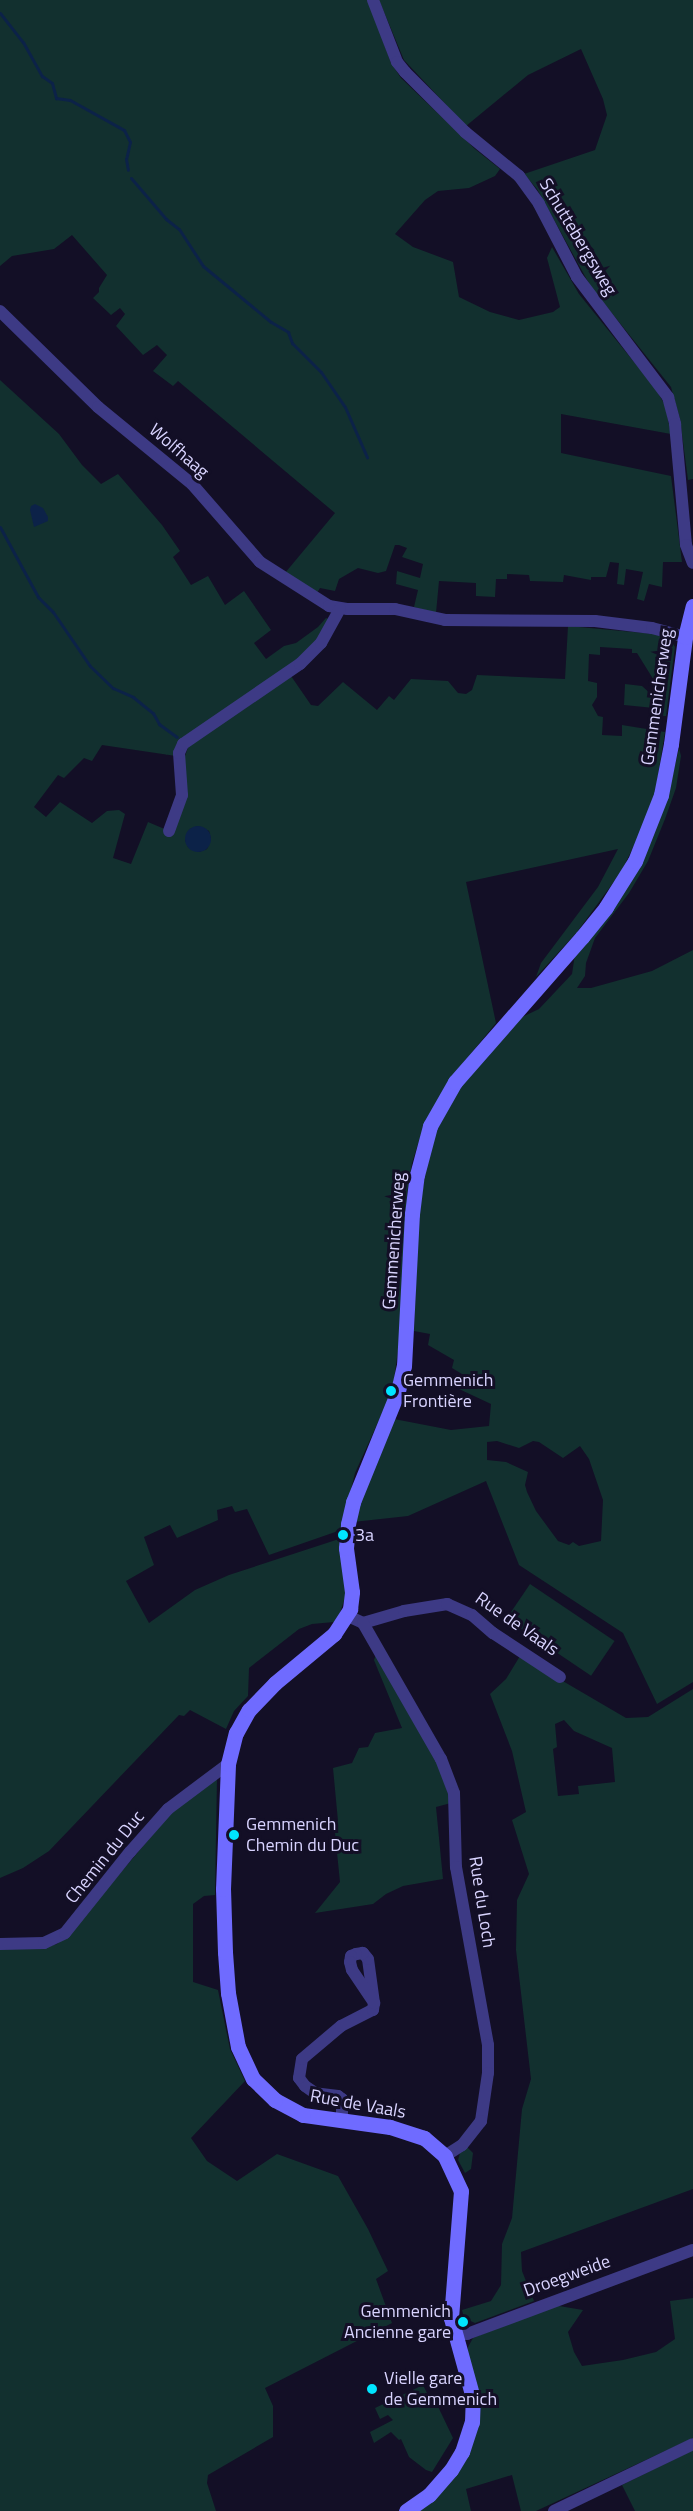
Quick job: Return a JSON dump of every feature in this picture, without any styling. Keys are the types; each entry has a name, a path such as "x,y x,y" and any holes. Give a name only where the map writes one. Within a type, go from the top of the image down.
{"main road":[{"name":"Gemmenicherweg","path":"348,1616 352,1592 346,1542 350,1513 395,1402 405,1366 412,1214 417,1175 430,1126 467,1068 568,955 606,907 635,861 661,795 671,744 685,637 693,606"},
{"name":"Rue de Vaals","path":"348,1616 334,1634 275,1683 249,1710 236,1733 228,1764 224,1889 225,1952 228,1993 238,2047 253,2079 275,2100 303,2115 411,2132 424,2138 445,2156 461,2191 451,2306 454,2334 471,2390 472,2422 462,2452 451,2470 429,2495 406,2511"}],"street":[{"name":"Schuttebergsweg","path":"373,0 397,62 465,132 519,176 539,204 577,277 665,391 673,412 686,545 693,563"},
{"name":"Wolfhaag","path":"0,311 98,407 192,484 260,562 329,606 340,609 395,609 446,620 588,620 652,628 685,637"},
{"path":"170,831 182,795 179,753 183,744 300,664 321,643 340,609"},
{"name":"Rue de Vaals","path":"363,1623 404,1611 447,1604 472,1615 493,1633 560,1677"},
{"path":"348,1616 363,1623"},
{"name":"Rue du Loch","path":"363,1623 441,1759 454,1793 456,1867 488,2045 488,2073 482,2121 462,2145 445,2156"},
{"name":"Chemin du Duc","path":"0,1944 44,1943 65,1933 168,1809 228,1764"},
{"path":"342,2121 342,2099 338,2096 315,2093 305,2086 300,2078 302,2059 341,2026 370,2013 374,2003"},
{"name":"Droegweide","path":"454,2334 467,2334 693,2250"},
{"path":"554,2511 693,2445"}],"green space":[{"path":"0,0 368,0 391,63 401,78 475,149 500,169 495,176 469,188 438,191 425,200 395,234 413,247 453,262 459,297 490,312 519,320 553,312 560,307 547,258 552,247 579,294 655,388 665,405 671,434 561,414 561,453 671,476 682,562 663,562 662,587 649,584 644,601 637,599 643,572 626,569 624,585 617,584 619,563 610,562 606,577 591,577 591,580 564,575 563,582 530,581 529,575 507,574 507,579 496,579 495,597 476,596 476,583 439,581 436,613 414,607 418,590 396,584 397,571 420,578 423,564 402,557 407,548 399,545 395,545 386,571 378,573 358,568 339,579 335,591 320,588 317,593 285,573 335,513 178,381 173,386 153,371 167,355 157,345 143,355 116,326 125,314 120,308 111,315 93,298 99,292 107,275 72,235 54,249 12,256 0,266"},
{"path":"379,0 693,0 693,479 688,480 680,419 671,387 591,287 537,189 524,174 595,150 607,115 603,99 581,49 528,75 466,126 404,60"},
{"path":"0,380 59,434 82,465 101,484 118,474 162,525 180,551 173,557 191,585 208,576 225,605 244,591 271,630 254,643 266,659 284,646 296,643 326,618 331,620 306,656 196,729 180,743 176,756 102,745 92,761 84,758 64,778 58,775 34,807 46,817 60,802 92,823 107,811 119,810 125,814 113,858 131,864 148,822 174,833 186,789 184,759 190,742 244,709 291,676 311,705 318,706 343,682 377,710 389,696 394,700 411,679 448,681 458,693 466,694 472,690 477,675 565,679 568,626 655,634 671,640 675,647 666,716 653,716 654,708 624,705 625,684 642,686 653,696 660,697 666,685 655,682 637,653 632,653 632,649 600,647 600,655 589,654 588,681 597,683 597,697 592,705 598,716 603,717 602,735 622,736 622,725 665,732 655,794 646,821 621,872 577,932 536,977 541,963 598,887 618,849 466,882 496,1023 449,1080 423,1128 412,1163 407,1193 401,1329 394,1379 388,1400 355,1473 341,1530 269,1555 247,1509 235,1512 232,1506 217,1510 218,1520 177,1538 170,1525 144,1537 154,1565 126,1581 149,1623 195,1590 229,1575 339,1539 346,1594 339,1616 334,1622 312,1624 299,1629 249,1668 248,1696 234,1711 226,1729 190,1710 184,1716 179,1715 49,1851 23,1868 0,1878","holes":["198,826 209,831 211,839 207,849 199,852 188,847 185,840 190,829"]},
{"path":"679,748 681,756 676,788 648,861 629,893 595,938 586,963 585,976 577,988 591,988 652,971 693,950 693,1682 657,1704 623,1633 519,1565 486,1481 408,1516 353,1522 394,1419 451,1430 489,1426 491,1404 459,1389 462,1374 452,1368 454,1360 428,1345 430,1334 414,1331 419,1212 429,1151 438,1128 460,1087 518,1019 539,1009 572,974 575,954 612,911 633,878 671,783","holes":["497,1441 519,1448 533,1441 539,1442 563,1458 580,1446 589,1459 603,1500 601,1541 579,1546 573,1542 569,1545 558,1541 536,1511 527,1492 525,1485 528,1472 506,1462 487,1460 487,1442"]},
{"path":"530,1584 615,1641 591,1676 507,1619"},
{"path":"377,1652 439,1765 451,1803 436,1807 443,1879 403,1886 386,1894 373,1904 315,1913 340,1882 334,1823 338,1821 333,1768 352,1763 359,1748 368,1747 375,1733 402,1728 374,1660"},
{"path":"520,1656 626,1718 648,1717 693,1689 693,2189 521,2252 522,2271 534,2301 475,2323 464,2318 462,2310 491,2301 501,2285 502,2244 512,2218 522,2109 531,2079 516,1950 517,1900 529,1874 512,1820 526,1812 512,1751 490,1694 506,1679","holes":["564,1720 574,1731 612,1748 615,1782 578,1786 579,1794 558,1796 553,1749 557,1747 555,1724"]},
{"path":"217,1778 215,1895 204,1896 193,1904 193,1982 218,1990 230,2049 245,2081 191,2138 207,2161 237,2181 277,2154 338,2176 368,2229 388,2271 376,2279 392,2323 265,2388 273,2406 273,2437 208,2475 207,2483 216,2511 0,2511 0,1947 43,1948 57,1944 67,1936 172,1812"},
{"path":"467,2147 473,2153 471,2169 465,2173 458,2160 460,2153"},
{"path":"693,2298 693,2438 536,2511 521,2511 512,2475 466,2489 471,2511 419,2511 456,2476 468,2453 467,2356 468,2347 473,2338 553,2305 583,2310 568,2332 574,2352 582,2366 623,2360 656,2352 675,2339 670,2301"},
{"path":"423,2385 428,2395 432,2394 453,2438 432,2472 409,2457 401,2439 399,2440 391,2432 374,2443 370,2432 393,2420 388,2415 380,2419 375,2408"},
{"path":"693,2450 693,2511 635,2511 622,2485"}],"water":[{"path":"35,504 43,508 48,521 34,527 30,510"},
{"path":"198,826 207,830 211,839 207,848 198,852 189,848 185,839 189,830"}],"waterway":[{"path":"0,13 23,42 42,76 52,83 56,98 70,100 124,130 130,142 126,159 128,170"},
{"path":"131,178 166,219 179,229 203,266 271,322 288,332 292,343 321,372 345,407 367,457"},
{"path":"0,527 38,597 53,612 90,666 113,688 133,697 153,713 159,724 177,737"}],"place":[{"name":"Gemmenich Frontière","path":"391,1391"},
{"name":"3a","path":"343,1535"},
{"name":"Gemmenich Chemin du Duc","path":"234,1835"},
{"name":"Gemmenich Ancienne gare","path":"463,2322"},
{"name":"Vielle gare de Gemmenich","path":"372,2389"}]}
